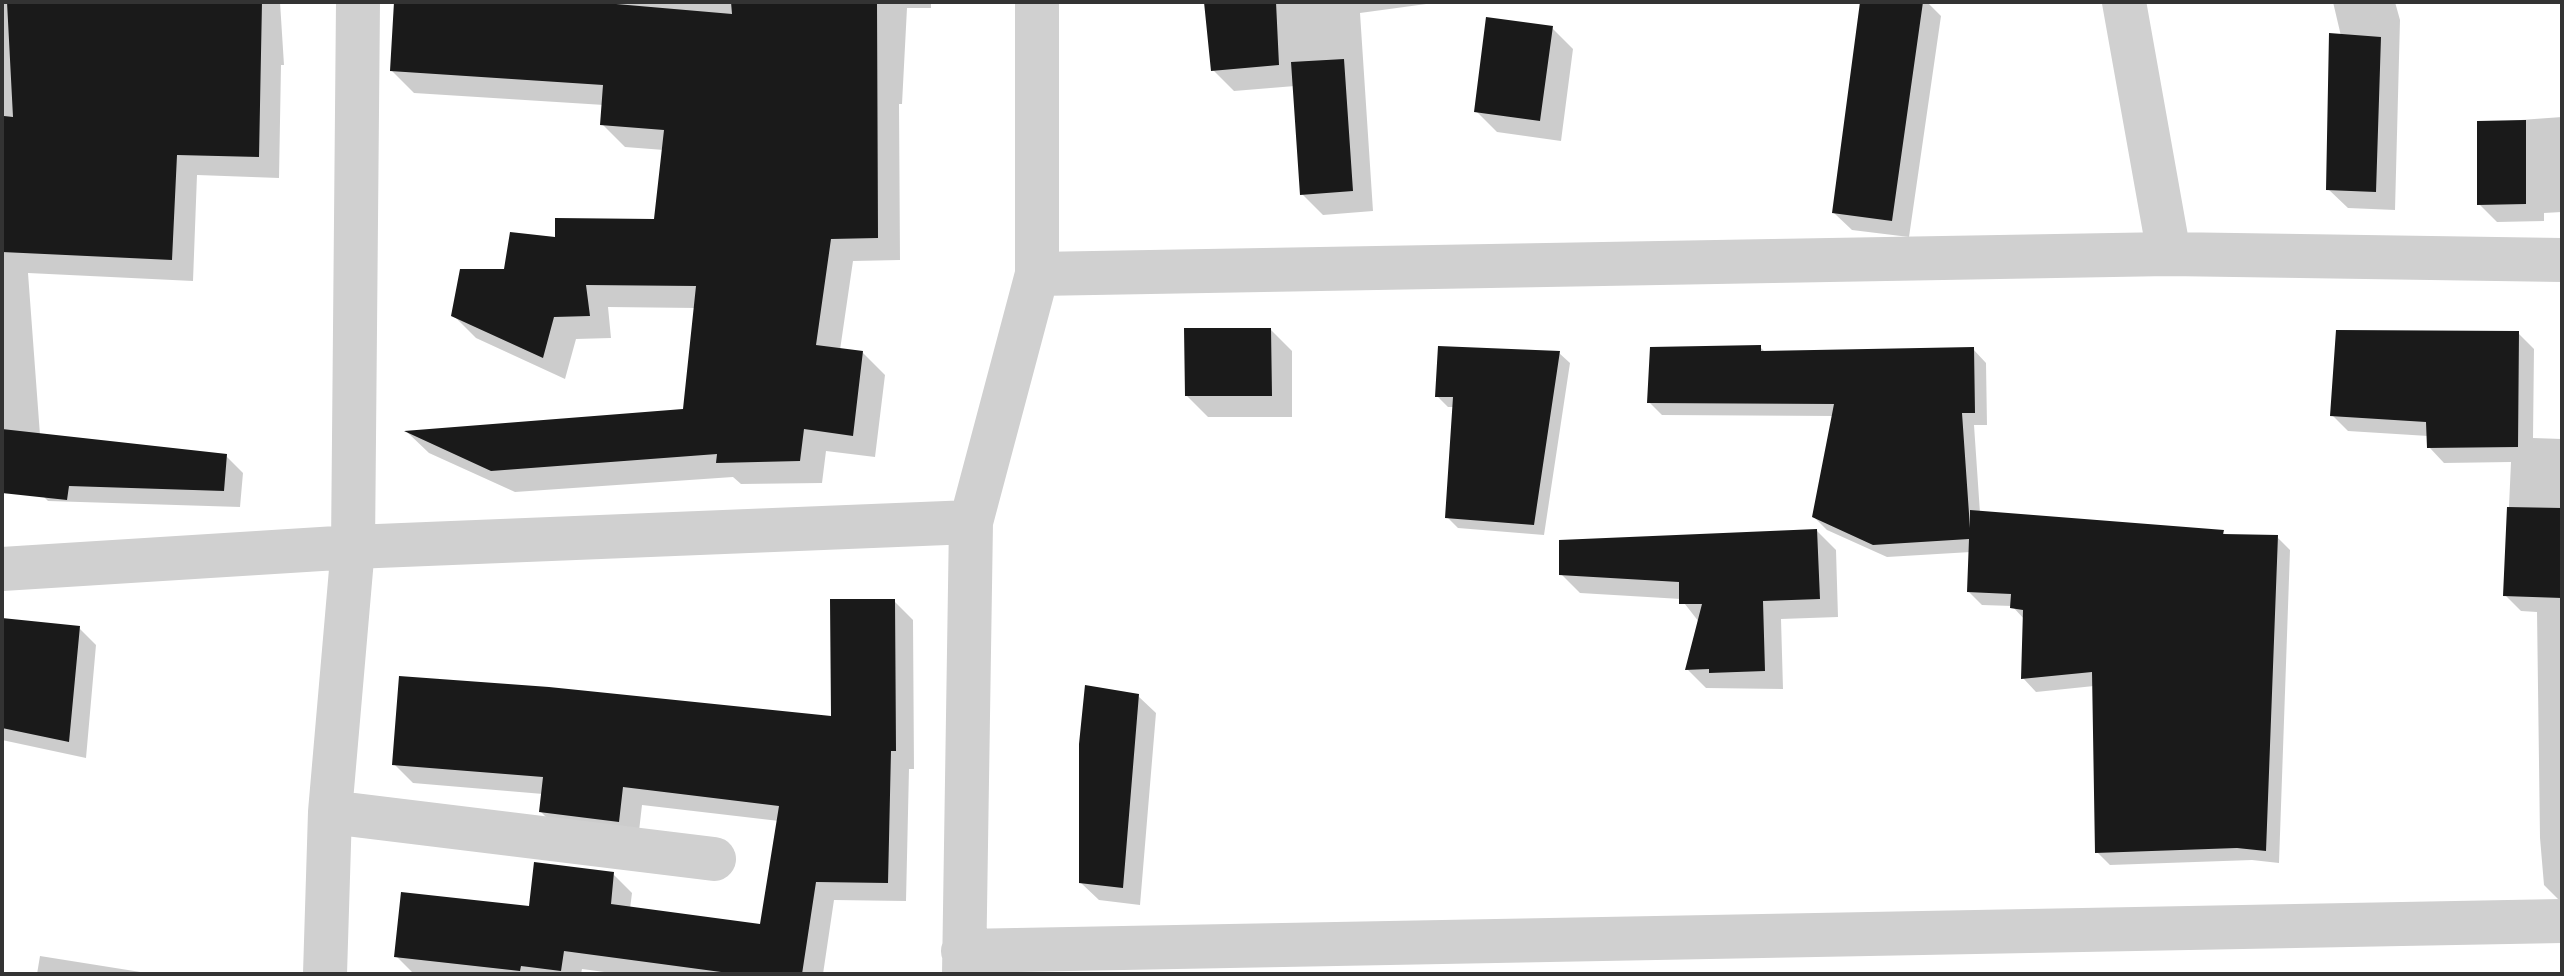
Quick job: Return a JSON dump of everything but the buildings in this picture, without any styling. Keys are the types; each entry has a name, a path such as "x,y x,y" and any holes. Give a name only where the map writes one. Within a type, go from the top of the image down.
{"street":[{"path":"325,974 330,812 353,547 358,2"},
{"path":"1037,2 1037,274 971,522 964,962 2562,921"},
{"path":"2124,2 2169,254"},
{"path":"1037,274 2169,254 2562,260"},
{"path":"2,569 353,547 971,522"},
{"path":"330,812 714,859"}]}
